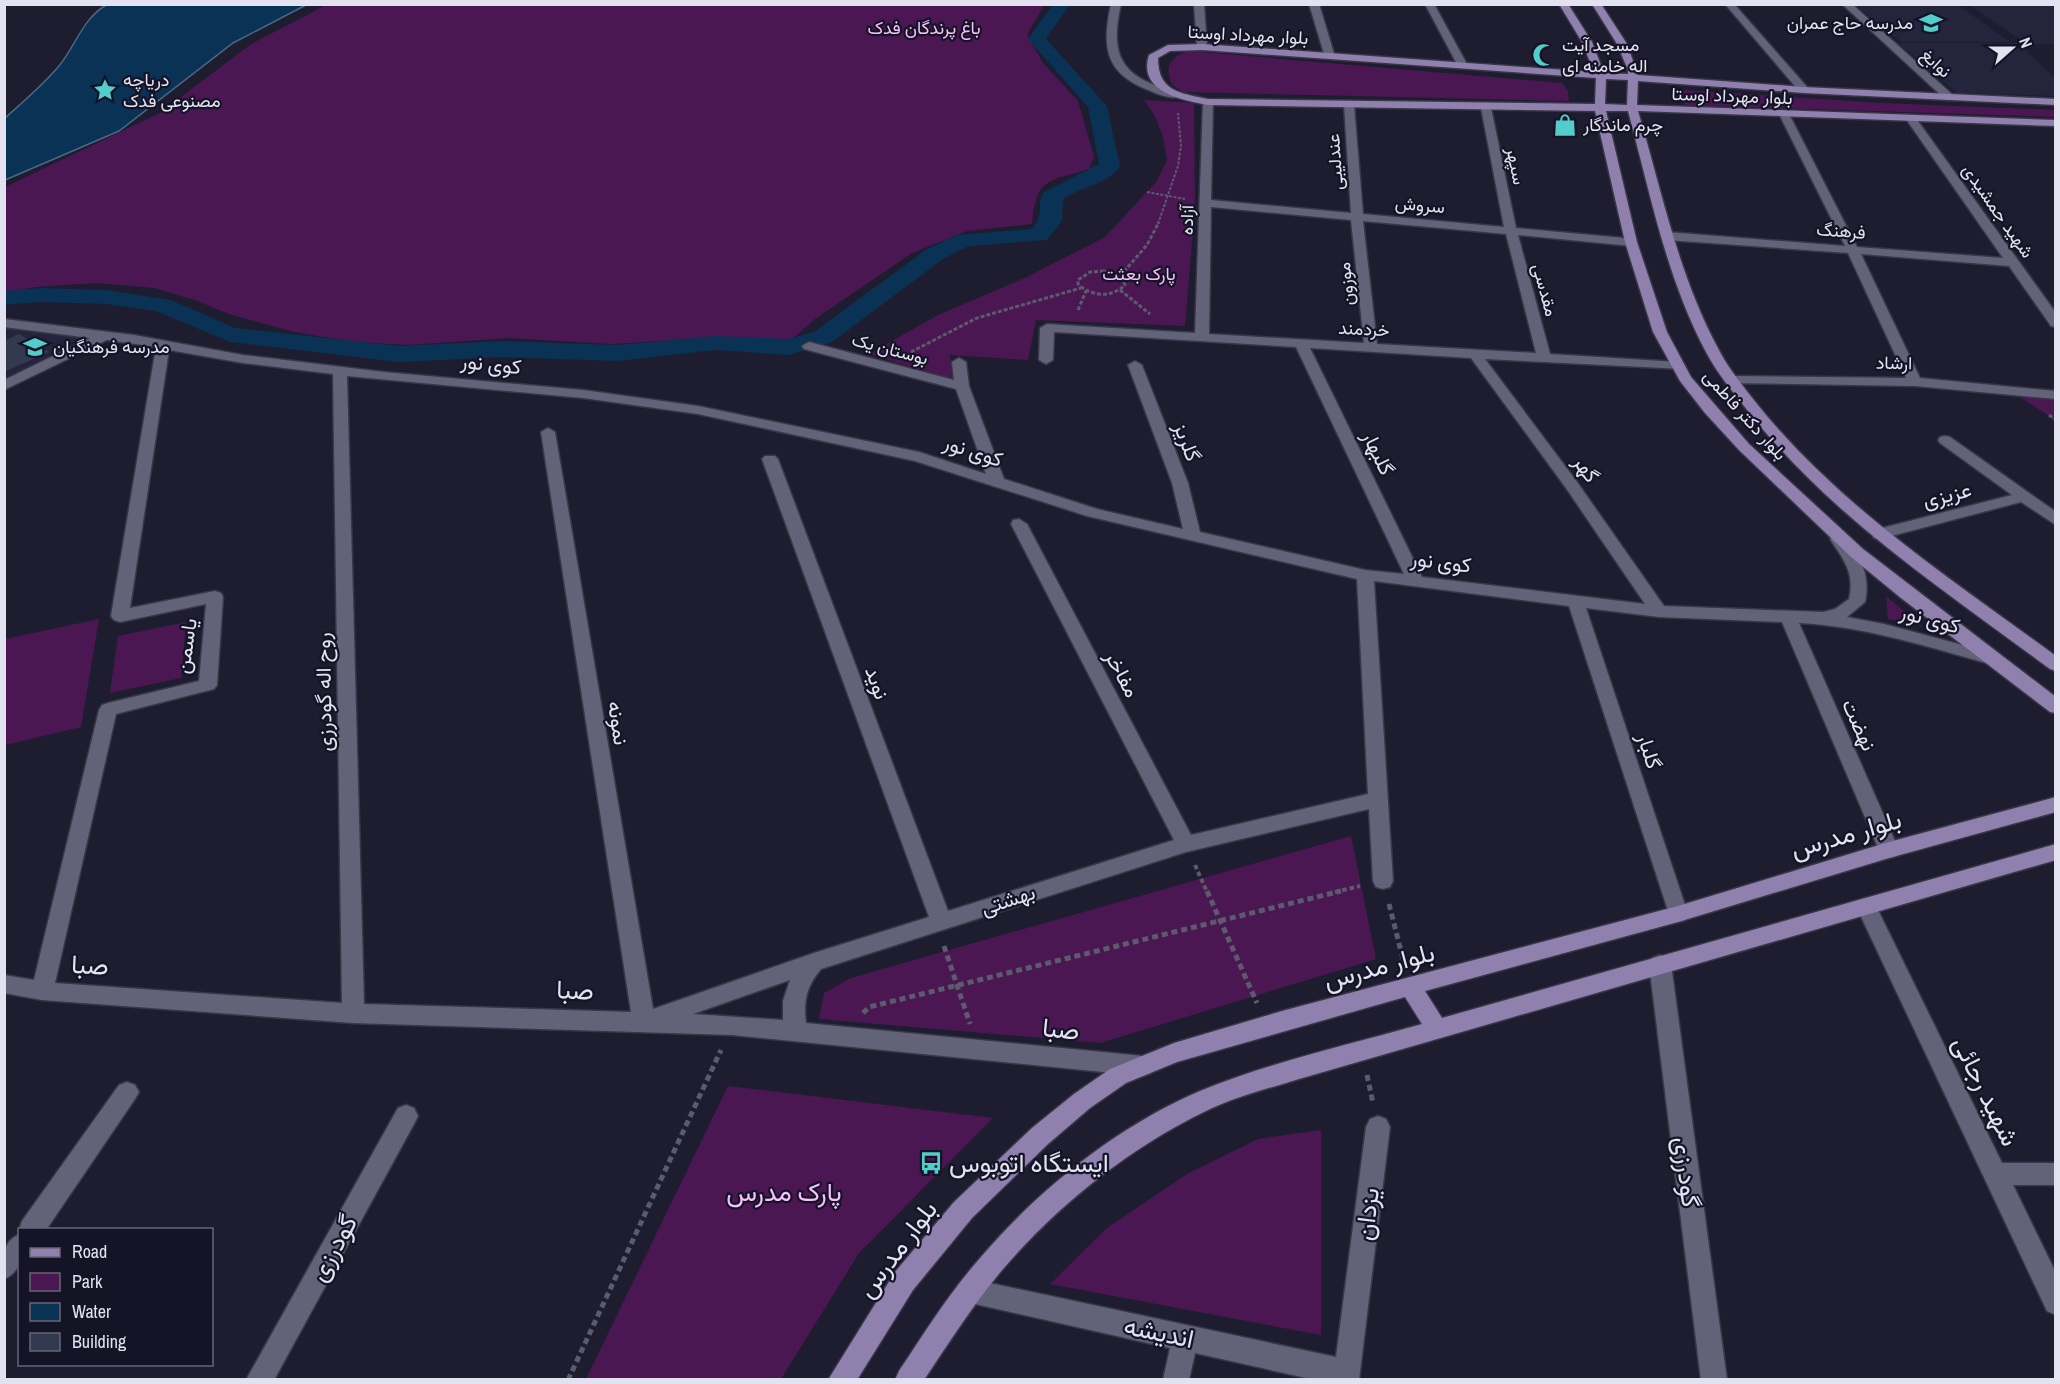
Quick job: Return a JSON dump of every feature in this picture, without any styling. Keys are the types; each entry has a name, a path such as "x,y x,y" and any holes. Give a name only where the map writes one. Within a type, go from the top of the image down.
{"main road":[{"name":"بلوار دکتر فاطمی","path":"1563,4 1587,42 1601,77 1600,108 1631,242 1657,324 1678,366 1710,411 1744,447 1831,528 1907,594 2055,707"},
{"name":"بلوار دکتر فاطمی","path":"1596,4 1629,59 1634,78 1632,108 1667,236 1682,281 1713,352 1731,380 1788,449 1880,534 2055,665"},
{"name":"بلوار مهرداد اوستا","path":"2055,102 1804,90 1601,77 1202,47 1168,48 1153,57 1153,76 1157,83 1174,95 1208,102 1486,108 1632,108 2055,123"},
{"name":"بلوار مدرس","path":"841,1380 904,1281 963,1210 1040,1136 1082,1101 1118,1076 1174,1053 1267,1026 1678,914 1889,850 2055,804"},
{"path":"908,1380 1001,1253 1036,1217 1082,1179 1147,1133 1195,1105 1218,1095 1436,1028 2055,852"},
{"path":"1411,987 1436,1028"}],"street":[{"path":"1116,4 1110,26 1110,43 1114,58 1133,81 1148,89 1174,95"},
{"path":"1199,4 1202,47"},
{"path":"1314,4 1330,57"},
{"path":"1429,4 1462,66"},
{"path":"1729,4 1804,90"},
{"name":"نوابغ","path":"1846,4 1950,98"},
{"name":"آزاده","path":"1202,338 1208,102"},
{"name":"عندلیبی","path":"1350,105 1357,217"},
{"name":"سپهر","path":"1486,108 1511,231"},
{"path":"1785,114 1853,250 1915,382"},
{"name":"شهید جمشیدی","path":"1911,119 2055,323"},
{"name":"سروش","path":"1206,203 1631,242"},
{"name":"موزون","path":"1357,217 1371,348"},
{"name":"مقدسی","path":"1511,231 1544,358"},
{"name":"فرهنگ","path":"1667,236 2012,262"},
{"name":"کوی نور","path":"4,323 106,335 243,359 523,390 583,394 698,410 919,457 1093,513 1365,575 1659,611 1822,618 1884,630 1990,658"},
{"name":"خردمند","path":"1046,360 1047,328 1678,366"},
{"path":"4,386 106,335"},
{"name":"گلبهار","path":"1301,343 1416,582"},
{"name":"یاسمن","path":"42,991 108,710 207,685 215,597 120,616 163,344"},
{"name":"بوستان یک","path":"809,346 962,386"},
{"name":"گهر","path":"1475,354 1572,485 1659,611"},
{"path":"959,362 962,386 997,482"},
{"name":"گلریز","path":"1135,365 1180,483 1193,536"},
{"name":"روح اله گودرزی","path":"340,371 353,1012"},
{"name":"ارشاد","path":"1731,380 1915,382 2055,395"},
{"name":"نمونه","path":"548,432 644,1022"},
{"path":"1945,440 2055,520"},
{"name":"نوید","path":"770,459 939,922"},
{"name":"عزیزی","path":"1880,534 2024,497"},
{"name":"مفاخر","path":"1019,524 1186,844"},
{"name":"کوی نور","path":"1822,618 1841,613 1857,602 1862,584 1855,562 1831,528"},
{"path":"1365,575 1383,880"},
{"name":"گلبار","path":"1576,602 1678,914"},
{"name":"نهضت","path":"1788,617 1889,850"},
{"name":"بهشتی","path":"644,1022 814,962 1186,844 1378,799"},
{"name":"شهید رجائی","path":"1866,906 2055,1302"},
{"path":"796,1031 792,1005 799,980 814,962"},
{"name":"گودرزی","path":"1660,964 1714,1380"},
{"name":"صبا","path":"4,984 42,991 353,1012 732,1025 1143,1066"},
{"path":"32,1228 127,1092"},
{"name":"گودرزی","path":"259,1380 406,1116"},
{"name":"یزدان","path":"1346,1376 1378,1127"},
{"path":"1994,1174 2055,1174"},
{"path":"4,1267 18,1249"},
{"name":"اندیشه","path":"971,1292 1185,1338 1346,1376"},
{"path":"1176,1380 1185,1338"}],"path":[{"path":"1120,276 1147,245 1157,228 1178,166 1181,146 1177,109"},
{"path":"1147,192 1206,203"},
{"path":"910,352 977,318 1081,288 1101,294 1116,292 1125,285 1125,281 1111,272 1090,272 1078,280 1081,288"},
{"path":"1186,844 1267,1026"},
{"path":"842,1036 869,1007 1383,880 1411,987"},
{"path":"939,922 957,985 980,1050"},
{"path":"568,1380 732,1025"},
{"path":"1362,1050 1378,1127"}],"shaded area":[{"name":"مدرسه حاج عمران","path":"1856,5 1958,5 2010,42 1901,42"},
{"path":"1970,5 2055,5 2055,44 2028,45"},
{"path":"1898,43 2018,43 2055,78 2055,96 1957,93"},
{"name":"مدرسه فرهنگیان","path":"4,327 84,336 47,358 5,378"}],"green space":[{"name":"باغ پرندگان فدک","path":"328,4 1044,5 1027,35 1043,63 1078,101 1094,157 1089,169 1054,179 1041,189 1034,208 1032,224 967,231 912,253 815,319 792,339 705,338 611,344 509,338 408,345 356,342 294,332 229,314 195,300 155,288 96,283 35,287 5,293 5,187 160,113 251,44"},
{"path":"1189,51 1562,83 1568,91 1569,101 1184,92 1172,85 1169,68 1173,59"},
{"path":"1685,90 1882,103 2055,110 2055,117 1687,105 1677,101 1678,93"},
{"name":"پارک بعثت","path":"1144,100 1194,103 1195,205 1185,326 1036,320 1028,360 950,355 952,379 869,354 938,315 1025,278 1105,237 1157,181 1167,160 1163,137 1155,116"},
{"path":"2005,387 2055,389 2055,420"},
{"path":"1886,596 1922,626 1888,619"},
{"path":"99,619 81,727 5,745 5,639"},
{"path":"186,622 181,678 110,693 118,636"},
{"path":"1351,836 1376,959 1100,1043 819,1019 824,993 851,978"},
{"name":"پارک مدرس","path":"728,1086 993,1118 859,1253 781,1379 586,1379"},
{"path":"1321,1130 1321,1335 1050,1284 1107,1228 1187,1174 1258,1139"}],"water":[{"name":"دریاچه مصنوعی فدک","path":"108,4 306,5 233,43 119,131 5,180 5,118 53,73 86,24"}],"building":[{"path":"19,334 49,352 4,372 4,341"}],"waterway":[{"path":"4,298 40,295 106,297 162,305 230,335 399,354 504,349 617,353 715,343 789,347 823,337 935,254 965,240 1039,235 1051,221 1052,197 1103,172 1110,166 1097,106 1037,39 1062,4"}],"place":[{"name":"مدرسه حاج عمران","path":"1931,23"},
{"name":"مسجد آیت اله خامنه ای","path":"1544,55"},
{"name":"دریاچه مصنوعی فدک","path":"105,90"},
{"name":"چرم ماندگار","path":"1565,125"},
{"name":"مدرسه فرهنگیان","path":"35,347"},
{"name":"ایستگاه اتوبوس","path":"931,1163"}]}
